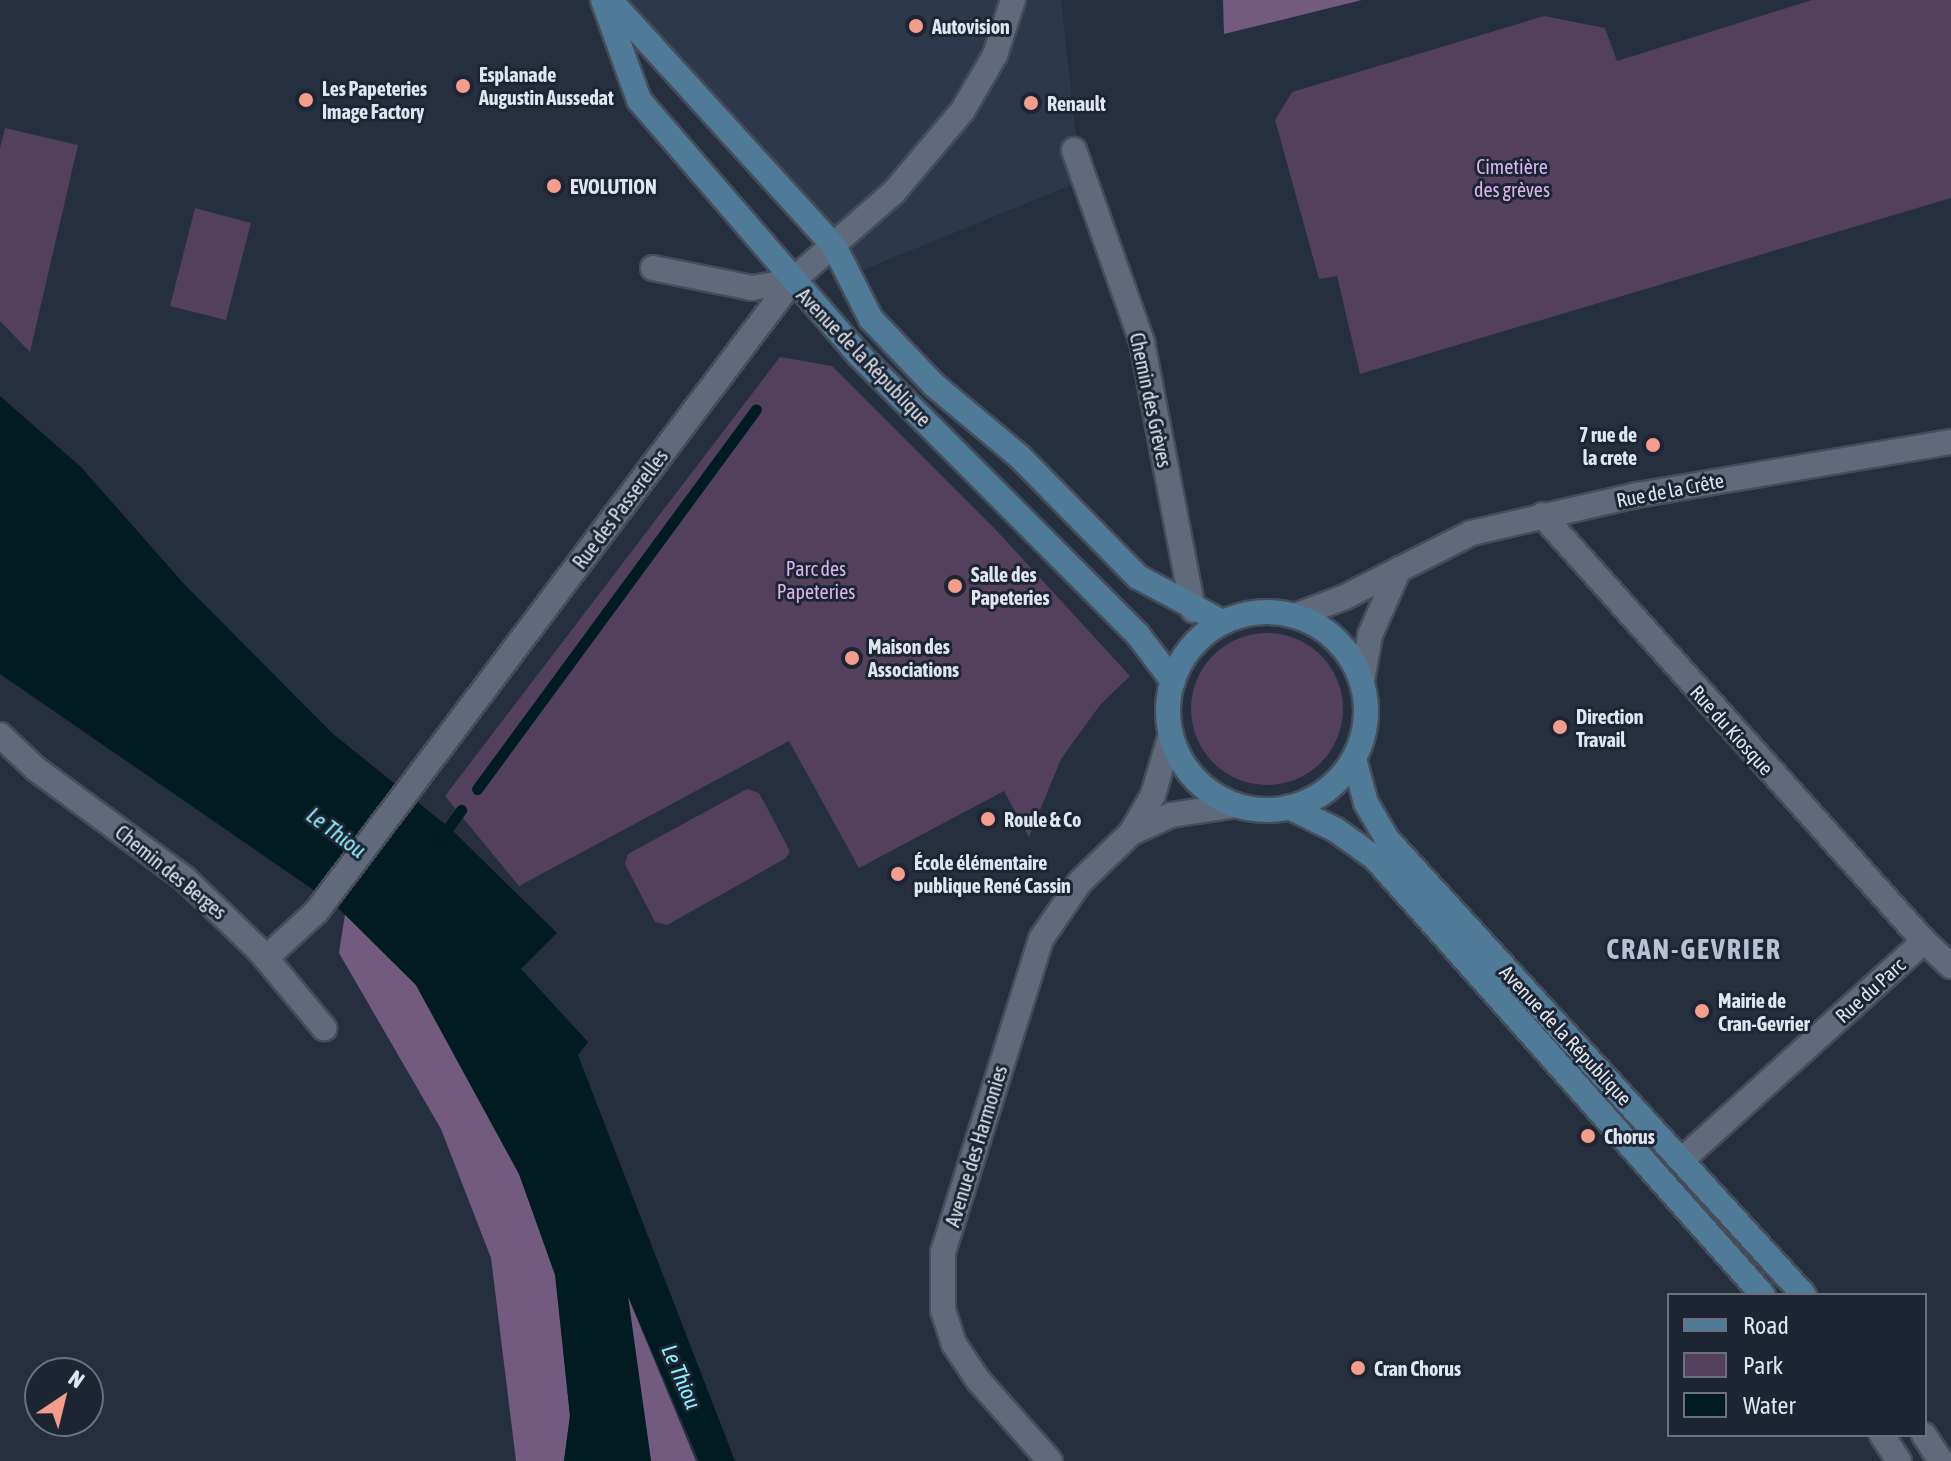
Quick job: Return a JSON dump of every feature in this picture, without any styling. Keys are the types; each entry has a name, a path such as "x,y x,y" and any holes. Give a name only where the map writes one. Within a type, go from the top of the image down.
{"main road":[{"name":"Avenue de la République","path":"603,0 639,100 859,355 1138,635 1173,681"},
{"name":"Avenue de la République","path":"610,0 834,246 871,319 934,385 1019,456 1138,577 1193,610 1222,622"},
{"path":"1258,612 1295,616 1336,640 1362,681 1365,730 1354,759 1327,790 1289,807 1236,805 1202,785 1177,753 1171,734 1173,681 1186,653 1222,622 1258,612"},
{"name":"Avenue de la République","path":"1354,759 1366,803 1387,839 1683,1159 1802,1293"},
{"name":"Avenue de la République","path":"1289,807 1336,830 1375,858 1761,1293"}],"street":[{"path":"834,246 894,192 963,110 995,55 1013,0"},
{"name":"Chemin des Grèves","path":"1074,150 1142,342 1193,610"},
{"name":"Rue des Passerelles","path":"266,958 317,911 792,281 834,246"},
{"path":"653,268 752,288 792,281"},
{"name":"Rue de la Crête","path":"1295,616 1399,569 1453,539 1542,515 1951,442"},
{"name":"Rue du Kiosque","path":"1542,515 1744,744 1924,941"},
{"path":"1362,681 1370,635 1399,569"},
{"name":"Avenue des Harmonies","path":"1050,1461 978,1380 954,1344 943,1311 943,1252 1041,939 1080,882 1131,833 1153,795 1171,734"},
{"name":"Chemin des Berges","path":"0,735 36,769 152,852 266,958 324,1028"},
{"name":"Avenue des Harmonies","path":"1131,833 1171,815 1236,805"},
{"path":"1924,941 1951,966"},
{"name":"Rue du Parc","path":"1683,1159 1924,941"},
{"path":"1883,1437 1899,1461"},
{"path":"1925,1437 1941,1461"}],"shaded area":[{"path":"627,0 1061,0 1081,181 843,278"},
{"path":"1223,0 1362,0 1224,34"},
{"path":"345,914 416,985 519,1174 556,1275 570,1416 564,1461 516,1461 491,1258 441,1129 339,953"},
{"path":"626,1292 696,1461 651,1461"}],"green space":[{"name":"Cimetière des grèves","path":"1812,0 1951,0 1951,198 1360,374 1337,276 1319,279 1275,120 1292,92 1544,16 1605,28 1617,61"},
{"path":"5,128 78,145 30,352 0,321 0,148"},
{"path":"195,208 251,223 226,320 170,306"},
{"name":"Parc des Papeteries","path":"780,357 832,366 997,531 1130,676 1100,705 1061,759 1029,837 1004,791 859,868 789,741 519,886 445,796"},
{"path":"1267,633 1296,639 1321,655 1337,680 1343,709 1337,738 1321,763 1296,779 1267,785 1238,779 1213,763 1197,738 1191,709 1197,680 1213,655 1238,639"},
{"path":"747,789 759,793 790,851 786,858 667,925 655,922 625,864 628,854"}],"water":[{"name":"Le Thiou","path":"0,396 81,467 185,585 332,733 451,829 557,933 521,969 588,1042 578,1055 735,1461 699,1461 628,1296 651,1461 564,1461 570,1416 555,1275 519,1174 416,985 334,904 0,674"}],"waterway":[{"path":"477,789 756,409"},
{"path":"440,839 461,810"}],"place":[{"name":"Autovision","path":"916,26"},
{"name":"Esplanade Augustin Aussedat","path":"463,86"},
{"name":"Les Papeteries Image Factory","path":"306,100"},
{"name":"Renault","path":"1031,103"},
{"name":"EVOLUTION","path":"554,186"},
{"name":"7 rue de la crete","path":"1653,445"},
{"name":"Salle des Papeteries","path":"955,586"},
{"name":"Maison des Associations","path":"852,658"},
{"name":"Direction Travail","path":"1560,727"},
{"name":"Roule & Co","path":"988,819"},
{"name":"École élémentaire publique René Cassin","path":"898,874"},
{"name":"Mairie de Cran-Gevrier","path":"1702,1011"},
{"name":"Chorus","path":"1588,1136"},
{"name":"Cran Chorus","path":"1358,1368"}],"district":[{"name":"CRAN-GEVRIER","path":"1694,949"}]}
